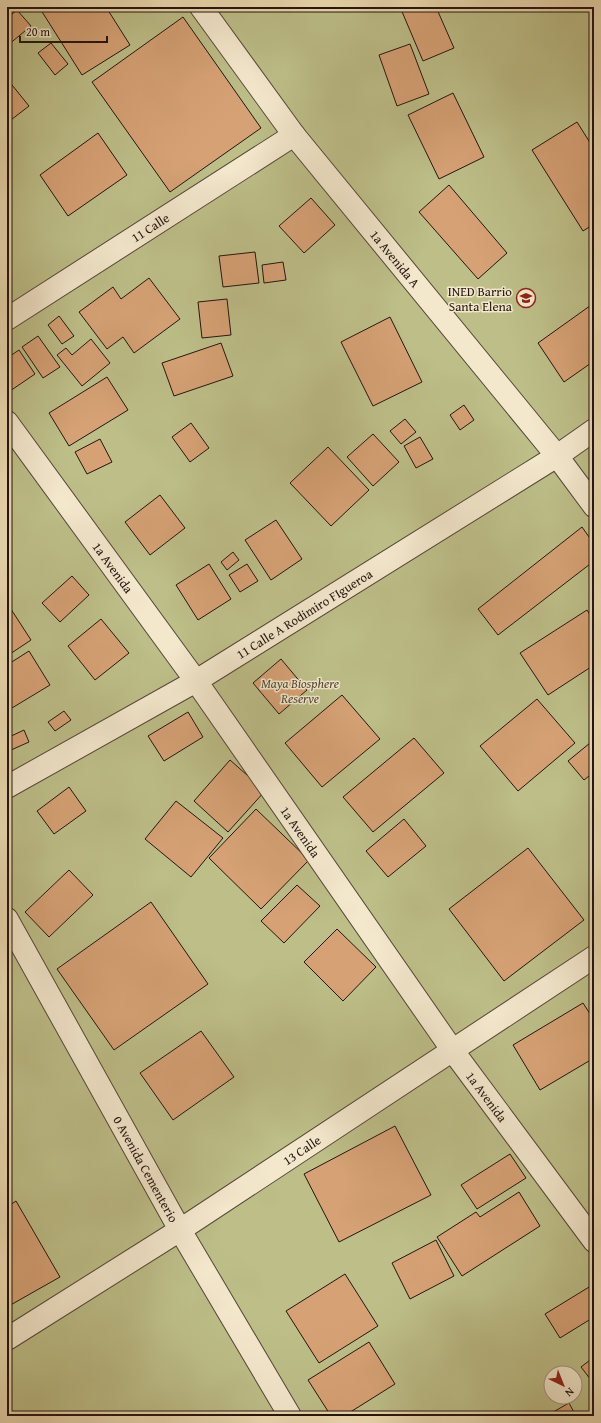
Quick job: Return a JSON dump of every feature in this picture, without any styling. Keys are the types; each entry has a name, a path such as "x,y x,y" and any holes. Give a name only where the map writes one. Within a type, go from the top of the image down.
{"street":[{"name":"1a Avenida A","path":"201,7 294,135 557,456 594,506"},
{"name":"11 Calle","path":"7,319 294,135"},
{"name":"1a Avenida","path":"7,422 196,681 453,1051 594,1241"},
{"name":"11 Calle A Rodimiro FIgueroa","path":"7,787 196,681 557,456 594,430"},
{"name":"0 Avenida Cementerio","path":"7,919 180,1230 290,1416"},
{"name":"13 Calle","path":"7,1339 180,1230 594,957"}],"green space":[{"name":"Maya Biosphere Reserve","path":"7,7 594,7 594,1416 7,1416"}],"building":[{"path":"39,7 106,7 130,45 82,75"},
{"path":"400,7 436,7 454,48 423,61"},
{"path":"17,10 31,26 8,45 7,18"},
{"path":"183,17 261,128 170,192 92,82"},
{"path":"51,43 68,64 55,75 38,53"},
{"path":"410,44 429,94 397,106 379,55"},
{"path":"8,80 29,106 7,123 7,81"},
{"path":"453,93 484,157 439,179 408,115"},
{"path":"577,122 594,149 594,224 583,231 532,150"},
{"path":"98,133 127,175 68,216 40,175"},
{"path":"449,185 507,253 478,279 419,212"},
{"path":"311,198 335,225 304,253 279,226"},
{"path":"255,252 259,283 223,287 219,256"},
{"path":"283,262 286,280 264,283 262,265"},
{"path":"149,278 180,319 134,353 123,337 107,349 79,312 113,287 121,299"},
{"path":"227,299 231,335 202,338 198,302"},
{"path":"594,303 594,361 564,382 538,343"},
{"path":"59,316 74,336 62,344 48,325"},
{"path":"390,317 422,382 373,406 341,342"},
{"path":"38,336 60,367 43,378 22,347"},
{"path":"91,339 110,363 82,386 57,355 66,348 72,355"},
{"path":"221,343 233,376 174,396 162,363"},
{"path":"19,350 35,374 10,391 7,387 7,358"},
{"path":"107,377 128,410 69,446 49,413"},
{"path":"464,405 474,420 460,430 450,415"},
{"path":"405,419 416,432 401,444 390,431"},
{"path":"191,423 209,448 190,462 172,437"},
{"path":"373,434 399,462 373,486 347,457"},
{"path":"420,437 433,459 416,468 404,446"},
{"path":"100,439 112,462 87,474 75,452"},
{"path":"328,447 369,490 331,526 290,483"},
{"path":"160,495 185,528 150,555 125,522"},
{"path":"276,520 302,559 271,580 245,540"},
{"path":"582,527 594,544 594,561 498,635 478,609"},
{"path":"233,552 239,560 227,570 221,562"},
{"path":"209,564 231,599 198,620 176,585"},
{"path":"247,564 258,581 240,592 229,575"},
{"path":"72,576 89,595 60,622 42,603"},
{"path":"7,603 31,640 7,656"},
{"path":"587,610 594,621 594,665 548,695 520,653"},
{"path":"101,619 129,653 95,680 68,646"},
{"path":"29,651 50,685 7,711 7,665"},
{"path":"281,659 307,690 279,714 253,683"},
{"path":"342,695 380,739 322,787 285,743"},
{"path":"537,699 575,743 518,791 480,746"},
{"path":"64,711 71,720 55,731 48,722"},
{"path":"188,712 203,737 164,761 148,736"},
{"path":"24,730 29,742 11,750 7,738"},
{"path":"414,738 444,773 373,832 343,797"},
{"path":"590,743 594,748 594,772 584,780 568,761"},
{"path":"230,760 265,791 228,832 194,801"},
{"path":"69,787 86,811 54,834 37,811"},
{"path":"176,801 223,838 191,877 145,839"},
{"path":"256,809 309,860 261,909 209,858"},
{"path":"404,819 426,846 388,877 366,851"},
{"path":"528,848 584,920 504,981 449,909"},
{"path":"69,870 93,895 49,937 25,912"},
{"path":"297,885 320,906 284,943 261,921"},
{"path":"151,902 208,984 114,1050 57,969"},
{"path":"337,929 376,967 343,1001 304,962"},
{"path":"583,1003 594,1020 594,1058 540,1090 513,1045"},
{"path":"201,1031 234,1077 173,1120 140,1073"},
{"path":"395,1126 431,1195 339,1242 304,1174"},
{"path":"510,1154 526,1178 477,1209 461,1185"},
{"path":"519,1192 540,1226 462,1276 437,1237 476,1212 480,1217"},
{"path":"16,1201 60,1277 7,1307 7,1207"},
{"path":"436,1240 454,1276 410,1299 392,1263"},
{"path":"345,1274 378,1326 319,1363 286,1311"},
{"path":"594,1284 594,1317 560,1338 545,1314"},
{"path":"369,1342 395,1384 344,1416 331,1416 308,1380"},
{"path":"594,1357 594,1384 583,1370 583,1365"},
{"path":"565,1405 570,1405 576,1416 546,1416"}],"place":[{"name":"INED Barrio Santa Elena","path":"526,298"}]}
